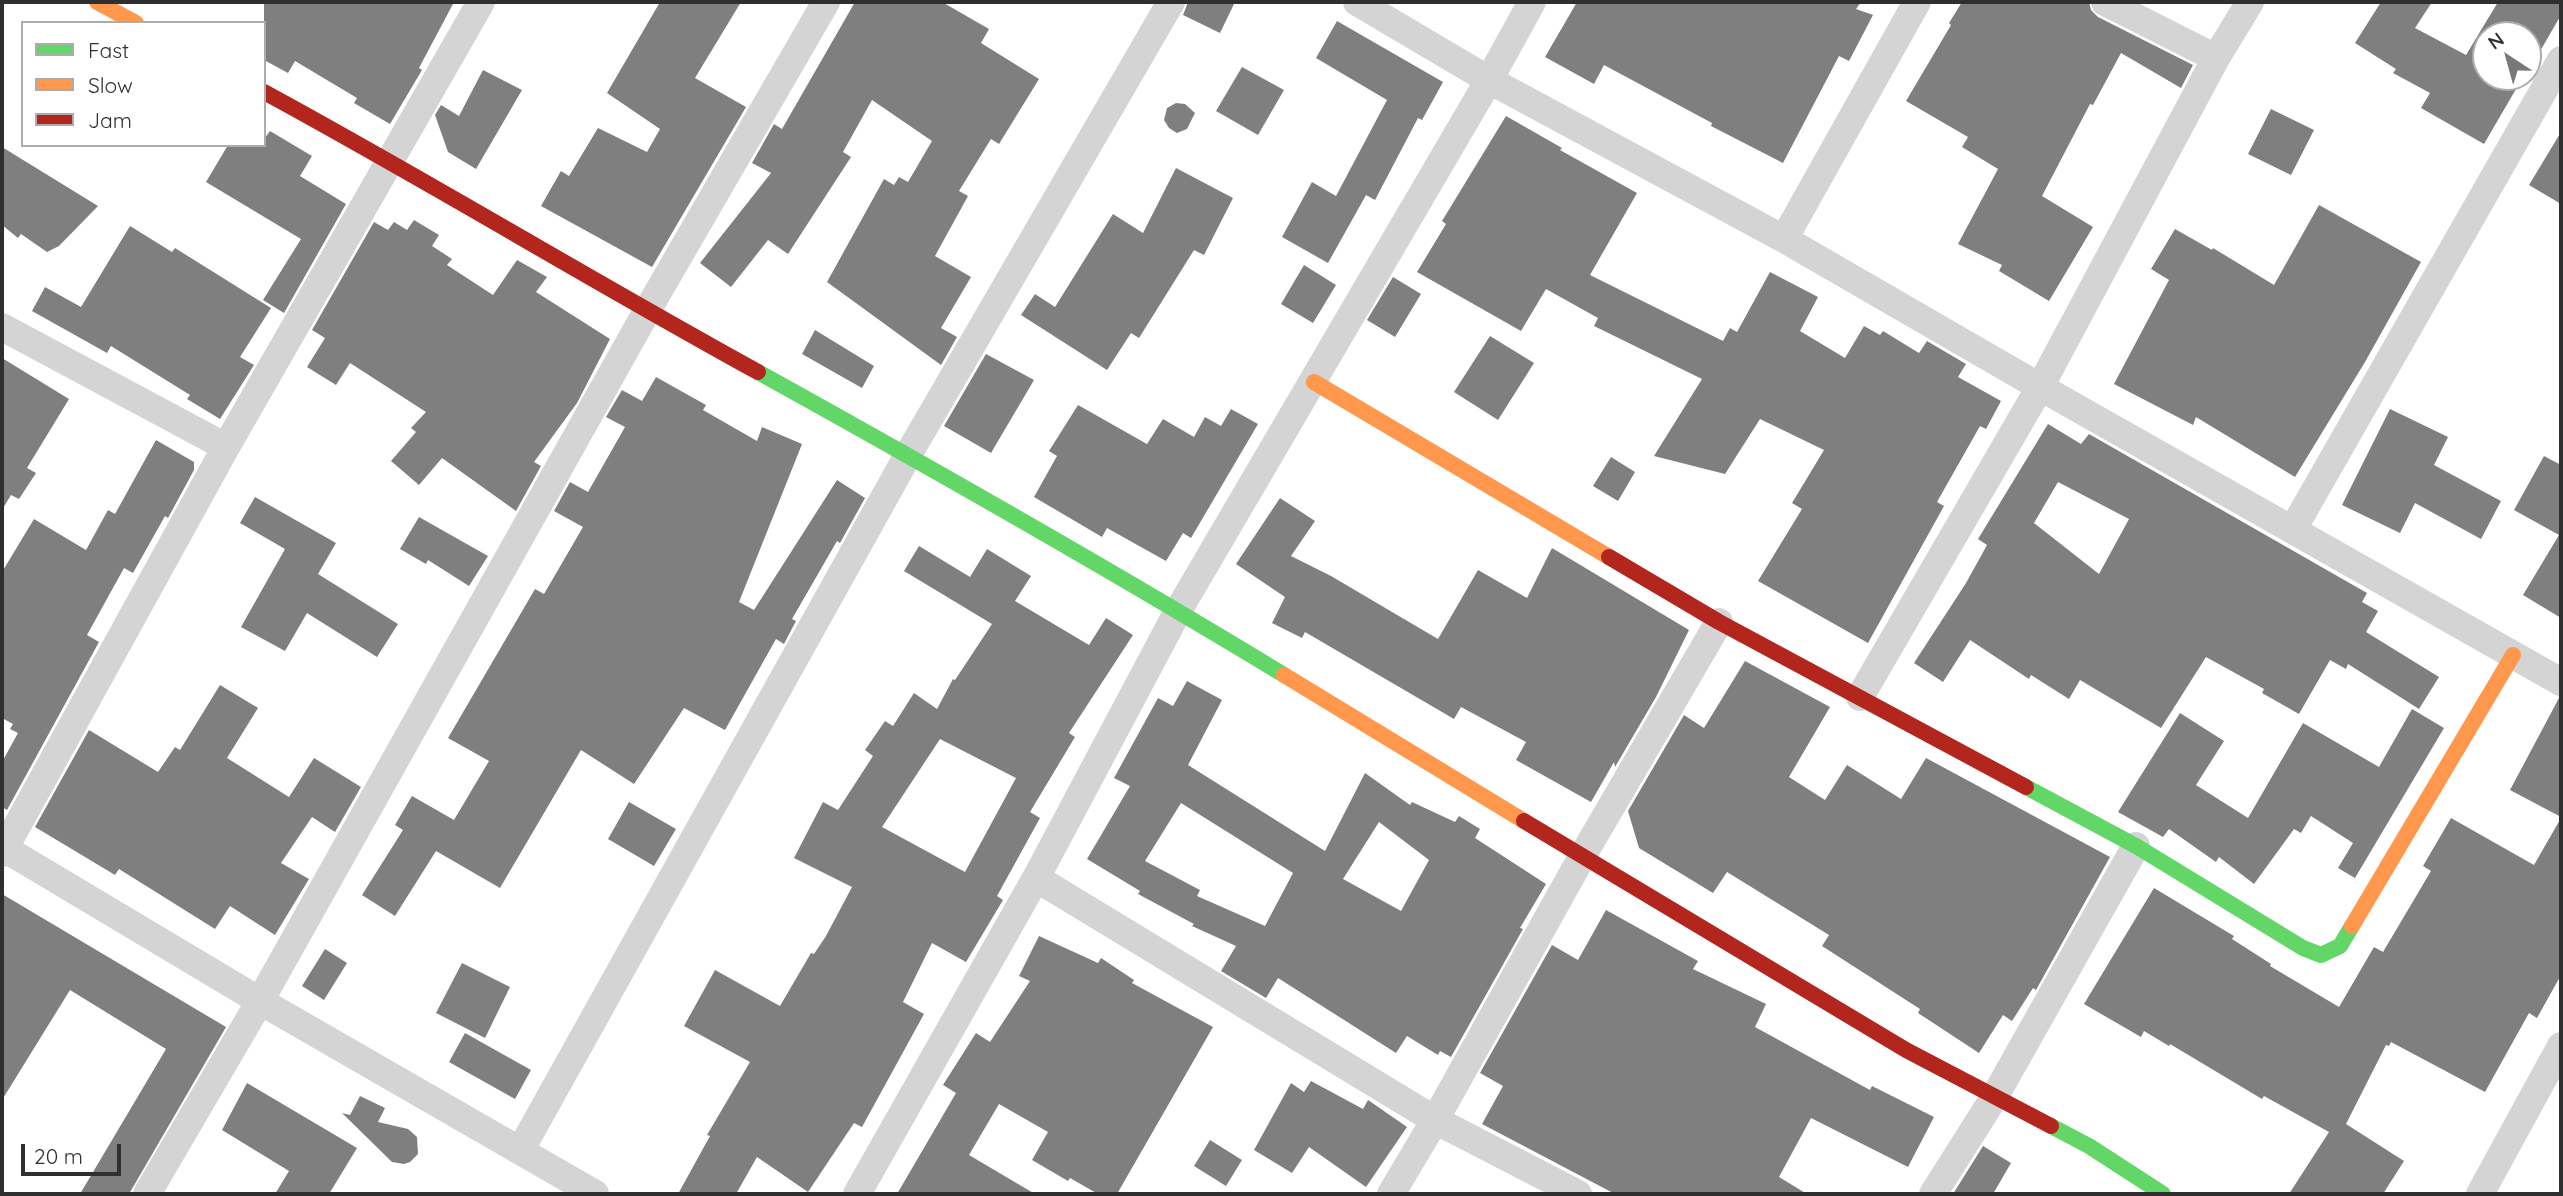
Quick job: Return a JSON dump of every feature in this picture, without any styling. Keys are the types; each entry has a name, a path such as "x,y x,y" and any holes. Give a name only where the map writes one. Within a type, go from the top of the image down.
{"main road":[{"path":"97,2 131,14"},
{"path":"266,93 391,161 647,311 908,455 1178,611 1840,1012 1906,1050 2090,1146 2164,1194"},
{"path":"1314,382 1719,622 2136,846 2303,948 2321,956 2340,946 2513,655"}],"street":[{"path":"481,2 226,447 3,850 595,1194"},
{"path":"147,1194 261,1001 647,311 826,2"},
{"path":"520,1151 908,455 1171,2"},
{"path":"1357,2 1489,80 1784,239 2561,682"},
{"path":"856,1194 1036,878 1178,611 1314,382 1532,2"},
{"path":"1784,239 1917,2"},
{"path":"2105,2 2216,58"},
{"path":"1860,697 2040,387 2216,58 2250,2"},
{"path":"2293,529 2561,60"},
{"path":"2,327 226,447"},
{"path":"1391,1194 1719,622"},
{"path":"1933,1194 1995,1096 2136,846"},
{"path":"1036,878 1435,1120 1578,1194"},
{"path":"2480,1194 2561,1046"}],"building":[{"path":"264,2 454,2 419,68 422,70 390,124 354,103 357,98 295,61 288,73 266,61"},
{"path":"660,2 741,2 695,78 746,107 652,267 541,206 561,171 569,176 598,128 647,152 660,129 607,93"},
{"path":"855,2 942,2 989,29 981,43 1039,79 999,144 991,139 959,191 968,196 935,256 971,277 941,328 957,337 941,365 827,282 884,179 894,185 899,177 908,182 932,141 872,100 843,152 851,157 788,254 768,240 731,287 700,263 771,173 752,163 774,124 782,129"},
{"path":"1188,2 1235,2 1220,33 1183,15"},
{"path":"1577,2 1861,2 1856,9 1873,15 1849,61 1839,56 1783,163 1711,126 1712,123 1604,65 1594,84 1545,57"},
{"path":"1962,2 2089,2 2091,10 2098,17 2193,65 2181,88 2121,53 2093,105 2090,104 2042,196 2093,227 2049,301 1999,271 2002,265 1958,244 1998,169 1962,147 1968,137 1906,101"},
{"path":"2381,2 2432,2 2415,28 2466,55 2472,45 2472,91 2515,91 2484,144 2421,108 2430,93 2393,73 2396,69 2355,43"},
{"path":"2498,2 2561,2 2561,15 2542,48 2542,21 2487,21"},
{"path":"1337,21 1443,82 1422,120 1418,118 1375,200 1366,195 1328,263 1282,237 1312,182 1336,196 1387,100 1316,58"},
{"path":"1242,67 1284,90 1258,135 1216,111"},
{"path":"483,70 522,90 476,169 448,152 435,115 441,105 459,116"},
{"path":"1176,103 1185,104 1195,113 1187,129 1177,133 1169,128 1164,120 1167,108"},
{"path":"2271,109 2314,130 2291,175 2248,154"},
{"path":"1506,116 1637,193 1590,275 1723,341 1730,328 1737,332 1770,272 1818,297 1800,331 1845,358 1864,326 1880,335 1883,331 1919,353 1927,341 1966,364 1958,377 2001,401 1986,429 1980,426 1937,502 1944,506 1868,643 1758,581 1802,509 1792,503 1824,450 1760,419 1725,474 1654,456 1702,379 1594,326 1598,318 1546,289 1521,331 1417,272 1446,224 1442,221"},
{"path":"270,131 312,156 300,176 346,204 284,313 263,300 301,239 206,182 227,147 266,147 266,136"},
{"path":"2561,132 2561,204 2529,185"},
{"path":"2,147 98,206 59,246 47,252 21,234 18,238 2,225"},
{"path":"1176,168 1233,198 1204,255 1194,250 1139,338 1131,333 1107,370 1021,315 1035,294 1055,307 1113,214 1143,233"},
{"path":"2319,205 2421,262 2365,362 2295,477 2196,417 2193,425 2114,384 2169,280 2151,269 2175,229 2212,250 2213,248 2274,285"},
{"path":"414,220 439,235 432,246 452,259 447,265 493,295 517,260 547,277 536,292 610,339 577,403 534,462 541,466 516,511 442,458 419,485 391,461 416,432 411,428 426,412 350,363 336,385 307,367 325,338 312,330 374,222 388,230 394,222 407,230"},
{"path":"130,226 172,252 175,248 271,308 240,357 254,365 220,419 187,399 190,395 111,346 107,353 32,311 45,287 81,307"},
{"path":"1304,265 1336,285 1313,323 1281,304"},
{"path":"1393,277 1421,294 1395,337 1367,320"},
{"path":"815,330 874,366 862,388 802,354"},
{"path":"1490,336 1534,363 1498,420 1454,392"},
{"path":"986,354 1034,380 991,453 944,426"},
{"path":"2,358 69,399 27,468 36,473 19,499 11,495 2,510"},
{"path":"656,377 706,405 703,410 757,441 762,427 802,444 739,602 754,610 837,480 865,498 792,619 796,621 784,644 776,639 725,730 684,708 634,784 581,750 500,888 436,851 395,916 362,895 403,830 395,825 412,796 454,820 489,761 448,738 535,589 544,594 583,527 554,511 570,482 588,492 625,427 606,417 622,390 642,401"},
{"path":"1078,405 1147,444 1163,419 1194,437 1205,417 1221,426 1231,409 1258,424 1191,538 1183,533 1166,561 1107,528 1102,537 1034,497 1057,456 1049,451"},
{"path":"2390,409 2448,437 2434,465 2501,501 2481,539 2415,503 2400,533 2342,505"},
{"path":"2048,424 2081,444 2089,434 2367,593 2362,602 2378,611 2366,632 2439,677 2419,709 2348,664 2346,669 2330,660 2299,714 2262,693 2264,689 2206,657 2161,728 2080,680 2069,699 2031,675 2029,679 1970,640 1943,682 1914,663 1966,583 1987,545 1978,539","holes":["2058,482 2129,519 2099,574 2034,523"]},
{"path":"156,440 194,462 194,470 133,573 124,568 87,635 99,642 7,810 2,807 2,762 18,733 10,729 13,724 2,718 2,572 34,519 86,550 108,510 115,514"},
{"path":"2544,456 2561,465 2561,618 2523,595 2559,535 2514,510"},
{"path":"1611,457 1635,472 1618,501 1593,486"},
{"path":"255,497 336,543 318,574 398,624 377,657 307,613 285,651 241,627 285,549 240,523"},
{"path":"1280,498 1315,521 1291,556 1331,576 1438,639 1478,570 1527,598 1552,548 1689,630 1656,697 1591,802 1516,760 1526,742 1461,707 1454,719 1305,632 1302,638 1272,623 1285,597 1236,564"},
{"path":"419,517 488,556 469,586 428,560 426,564 400,549"},
{"path":"919,546 970,577 987,549 1031,576 1015,601 1089,645 1106,618 1133,635 1069,733 1075,737 1030,812 1040,818 997,896 1003,900 966,962 932,943 903,1002 924,1014 862,1127 854,1123 808,1192 757,1157 736,1194 678,1194 710,1136 707,1135 750,1062 684,1026 715,970 780,1006 811,953 814,954 826,936 852,887 794,858 823,802 838,810 873,756 865,750 885,721 893,726 914,693 937,709 953,679 955,680 992,624 904,571","holes":["940,739 1016,778 965,872 882,827"]},
{"path":"1745,661 1830,707 1789,777 1825,800 1847,765 1901,799 1926,758 2110,857 2036,990 2033,988 2012,1021 2003,1015 1979,1053 1918,1013 1920,1009 1822,946 1829,935 1727,872 1713,893 1639,848 1628,811 1684,715 1704,728"},
{"path":"1187,681 1222,700 1188,765 1325,851 1365,773 1410,805 1412,802 1455,822 1459,816 1480,829 1475,838 1546,884 1451,1057 1440,1051 1438,1055 1407,1036 1396,1053 1278,978 1266,998 1221,971 1236,946 1192,926 1194,924 1138,894 1140,891 1087,859 1130,786 1114,778 1158,698 1173,706","holes":["1181,803 1293,873 1265,926 1197,896 1200,890 1145,861","1379,822 1429,860 1401,911 1343,879"]},
{"path":"220,685 258,708 227,758 289,797 314,758 361,787 335,832 312,817 281,863 309,879 275,935 230,906 215,929 119,869 115,875 35,827 89,730 158,772 175,747 180,750"},
{"path":"2559,698 2561,699 2561,817 2510,790"},
{"path":"2412,709 2444,728 2355,878 2338,868 2353,843 2311,816 2301,833 2294,829 2254,884 2219,857 2216,862 2169,829 2163,837 2118,812 2180,713 2224,741 2196,785 2248,818 2303,723 2379,767"},
{"path":"629,802 676,829 654,866 608,839"},
{"path":"2451,818 2534,865 2561,818 2561,975 2537,1018 2529,1013 2485,1092 2391,1042 2389,1046 2386,1045 2346,1124 2404,1161 2383,1194 2289,1194 2329,1132 2264,1096 2262,1099 2170,1044 2169,1046 2144,1031 2141,1037 2084,1004 2154,888 2234,936 2232,939 2271,964 2270,966 2339,1007 2374,947 2383,952 2431,871 2423,866"},
{"path":"2,894 226,1027 129,1194 80,1194 166,1049 70,990 2,1100"},
{"path":"1606,910 1698,961 1693,969 1766,1004 1755,1027 1870,1090 1872,1086 1934,1117 1908,1167 1811,1118 1779,1177 1807,1194 1615,1194 1482,1124 1503,1086 1480,1073 1552,945 1578,960"},
{"path":"1039,936 1098,963 1101,958 1134,980 1132,983 1213,1027 1117,1194 1098,1194 1070,1178 1068,1181 1032,1160 1048,1132 999,1104 969,1155 1035,1194 897,1194 956,1093 943,1085 976,1033 990,1042 1030,981 1019,976"},
{"path":"325,949 347,963 324,1000 302,986"},
{"path":"462,963 510,987 485,1038 436,1013"},
{"path":"465,1033 531,1070 515,1099 449,1062"},
{"path":"1311,1081 1363,1109 1368,1100 1407,1127 1366,1187 1309,1147 1292,1173 1254,1150 1291,1083 1304,1092"},
{"path":"247,1083 357,1148 329,1194 275,1194 289,1171 222,1130"},
{"path":"360,1096 385,1108 378,1122 408,1129 417,1137 418,1154 410,1162 392,1162 342,1113 350,1115"},
{"path":"1210,1140 1242,1160 1226,1186 1194,1166"},
{"path":"1983,1146 2011,1163 1993,1194 1953,1194"}],"traffic: fast":[{"path":"758,372 1023,521 1284,675"},
{"path":"2026,787 2136,846 2303,948 2321,955 2340,946 2352,926"},
{"path":"2051,1126 2089,1146 2163,1194"}],"traffic: slow":[{"path":"97,2 132,21"},
{"path":"1314,382 1609,557"},
{"path":"2352,926 2513,655"},
{"path":"1284,675 1524,821"}],"traffic: jam":[{"path":"266,93 758,372"},
{"path":"1609,557 1719,622 2026,787"},
{"path":"1524,821 1906,1050 2051,1126"}]}
